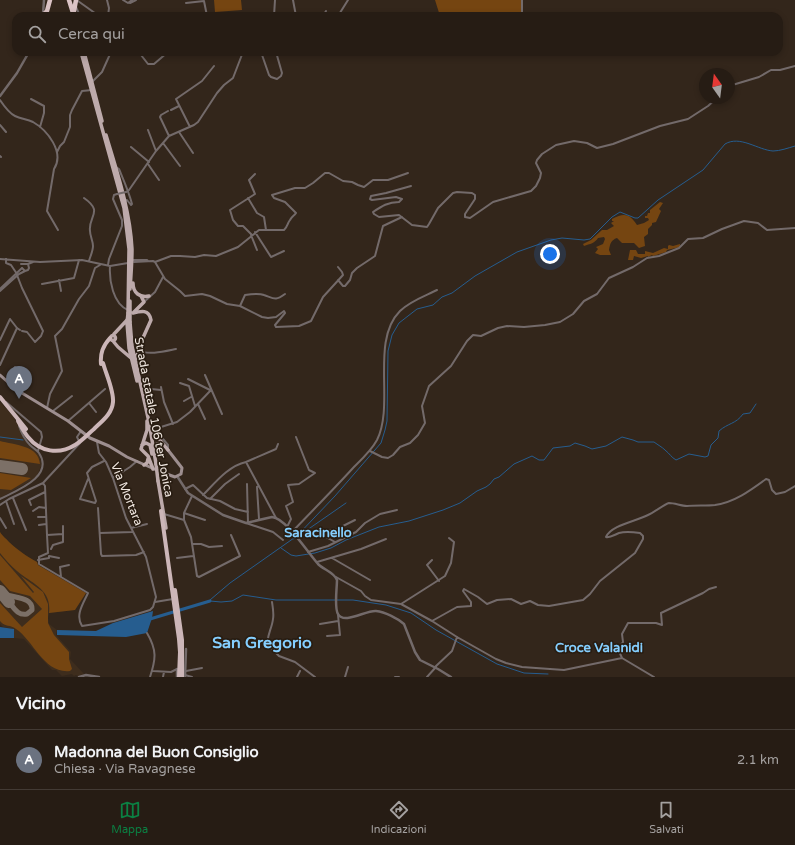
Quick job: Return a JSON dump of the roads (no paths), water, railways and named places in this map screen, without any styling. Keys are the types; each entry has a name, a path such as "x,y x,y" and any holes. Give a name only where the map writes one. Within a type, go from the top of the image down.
{"highway":[{"path":"73,12 74,5 77,0"},
{"path":"67,1 71,12"},
{"path":"1,399 36,441 50,448 62,448 75,442 106,414 109,409 110,395 102,363 102,356 105,348 113,338"},
{"path":"1,399 28,437 42,448 50,451 68,449 76,444 107,416 112,406 113,396 102,363"},
{"name":"Strada statale 106 ter Jonica","path":"162,513 174,601 180,627"},
{"path":"180,627 186,650"},
{"path":"177,677 180,652 180,627"},
{"path":"180,627 184,676"},
{"path":"177,669 180,652"}],"main road":[{"name":"Strada statale 106 ter Jonica","path":"83,56 125,201 130,228 133,261 131,268 129,348 148,422"},
{"name":"Strada statale 106 ter Jonica","path":"83,56 124,208 129,249 130,312"},
{"path":"131,268 133,288 138,294 142,296 149,296"},
{"path":"132,358 118,347 113,338 130,312 144,302 142,296"},
{"path":"130,312 146,312 150,317 151,322 137,354 136,364"},
{"name":"Strada statale 106 ter Jonica","path":"129,323 132,346 154,454 151,461 158,480 162,513"},
{"path":"0,375 17,390 53,411 98,442 110,446 153,469 175,477 181,474 182,468 153,432 148,422"},
{"path":"148,422 141,448 151,461 153,469"},
{"path":"141,448 144,444 148,444 154,454"},
{"path":"154,454 155,446 157,444 163,444"},
{"path":"146,465 151,461"}],"street":[{"path":"78,12 76,6 77,0 94,12"},
{"path":"107,0 108,12"},
{"path":"123,0 127,3 136,0"},
{"path":"274,12 275,0"},
{"path":"293,0 295,12"},
{"path":"340,12 348,0"},
{"path":"522,0 522,12"},
{"path":"186,3 204,1 206,12"},
{"path":"0,96 17,73 27,56"},
{"path":"92,82 102,72 109,56"},
{"path":"142,56 148,64 154,64 163,56"},
{"path":"130,312 122,307 110,282 109,265 122,223 121,216 113,199 114,195 127,191 156,151 169,136 198,122 217,93 233,78 241,56"},
{"path":"262,56 269,75 276,79 281,76 282,73 277,56"},
{"path":"190,127 176,99 202,81 214,66"},
{"path":"735,84 759,77 771,70 780,70 795,66"},
{"path":"57,152 70,127 70,115 78,97 83,90 92,90"},
{"path":"31,99 44,106 44,113 40,127"},
{"path":"0,100 14,115 27,119 40,127 53,142 57,152 57,164 54,169 47,211 58,230"},
{"path":"411,186 372,195 370,197 372,200 401,198 401,201 385,204 373,213 379,217 396,214 412,225 427,227 438,208 452,194 457,192 472,193 476,196 464,214 470,218 493,202 531,191 536,186 541,173 536,163 537,160 542,154 556,145 574,141 587,143 597,148 613,144 660,126 688,119 710,104"},
{"path":"169,136 160,117 169,110 179,106"},
{"path":"0,125 6,132"},
{"path":"148,130 156,151"},
{"path":"179,132 193,153"},
{"path":"163,142 180,166"},
{"path":"131,147 148,163 159,180"},
{"path":"115,166 119,169 132,204 131,205 127,200 125,201"},
{"path":"133,261 147,260 155,262 171,256 195,258 204,254 216,256 238,247 255,232 260,230 284,230 288,226 291,218 296,215 295,212 285,202 274,198 272,195 295,188 305,188 325,173 329,173 343,181 352,182 364,187 373,180 388,180 408,174"},
{"path":"255,174 249,180 255,194 230,211 233,220 238,226 243,226 252,235 257,250"},
{"path":"84,198 94,210 90,231 93,246 89,261"},
{"path":"248,198 257,213 264,217 266,230"},
{"path":"338,280 343,286 345,286 357,268 375,256 383,226 402,217"},
{"path":"370,451 382,457 388,458 400,447 410,443 418,436 425,423 422,406 429,386 451,366 467,341 473,335 484,335 498,328 507,326 524,327 560,322 573,314 584,301 597,294 610,278 633,267 647,258 659,256 679,248 688,239 703,238 744,221 758,223 767,230 795,228"},
{"path":"255,232 271,257 284,251"},
{"path":"0,259 34,262 79,260 89,261 100,265 128,263"},
{"path":"0,340 10,319 16,328 27,332 34,342 39,339 43,331 17,275 11,265 6,263 6,259"},
{"path":"15,260 25,271"},
{"path":"42,284 74,277 79,260"},
{"path":"22,266 29,265 34,262"},
{"path":"155,262 163,277 184,296 202,294 213,297 227,304 240,306 262,317 268,318 276,316 284,311 285,313 275,325 276,327 299,326 313,319 323,297 343,273 338,267"},
{"path":"0,290 17,275 29,269 29,265"},
{"path":"47,408 50,394 62,371 55,336 62,329 79,299 89,286 95,268 100,265"},
{"path":"17,275 22,266"},
{"path":"144,302 155,292 163,277"},
{"path":"59,280 61,291"},
{"path":"292,532 370,451 376,442 382,425 385,383 385,347 392,324 401,310 438,290"},
{"path":"240,306 245,295 262,294 274,299 285,294"},
{"path":"0,365 16,328"},
{"path":"140,350 158,353 176,349"},
{"path":"7,381 16,367"},
{"path":"205,374 212,388 210,390 222,414"},
{"path":"188,379 210,390"},
{"path":"180,383 189,386 191,397 195,406"},
{"path":"161,387 173,424"},
{"path":"141,388 161,390"},
{"path":"68,421 105,389"},
{"path":"168,450 168,445 158,433 160,427 173,424 181,420 210,390"},
{"path":"53,411 72,396"},
{"path":"184,401 191,397"},
{"path":"1,399 41,432 42,437 38,452"},
{"path":"89,403 96,412"},
{"path":"198,404 205,419"},
{"path":"0,499 30,483 39,476 42,463 42,458 38,452 29,444 21,432 18,421"},
{"path":"0,505 43,483 80,443 77,437 81,431"},
{"path":"287,527 291,518 286,506 293,502 288,485 299,484 315,473 309,470 296,437"},
{"name":"Via Mortara","path":"98,442 99,453 113,478 126,518 132,532 144,552 156,597 155,602"},
{"path":"203,495 235,466 276,449 278,444"},
{"path":"88,479 80,499 95,503 96,501 87,474 90,469 104,461"},
{"path":"113,478 137,461"},
{"path":"246,462 276,518 292,532 317,562 335,576 361,591 371,600 401,604 496,659 522,667 564,670 622,658"},
{"path":"210,499 225,484 239,474"},
{"path":"177,476 185,489 192,496 223,515 273,532 283,540"},
{"path":"432,621 458,607 471,606 471,602 463,591 464,589 487,604 497,600 511,599 521,604 530,601 538,605 549,606 583,600 590,594 600,581 635,554 642,539 643,536 640,533 629,532 621,533 608,538 606,537 607,534 615,528 648,516 661,509 665,504 670,503 686,506 696,504 706,506 729,501 754,489 766,478 772,490 776,494 784,492 795,486"},
{"path":"38,560 39,557 48,553 45,486 43,483"},
{"path":"247,484 247,523"},
{"path":"185,489 193,485 203,495 210,499 220,501 234,508 248,512"},
{"path":"259,486 259,519"},
{"path":"31,505 29,500 45,492"},
{"path":"192,496 184,513 184,520 192,544 196,575 199,576 239,557 240,554 231,535"},
{"path":"13,498 26,530"},
{"path":"6,501 14,524"},
{"path":"33,511 39,507 46,508"},
{"path":"98,508 102,556 136,555 144,552"},
{"path":"309,552 328,546 356,532 380,514 398,510"},
{"path":"162,513 184,520"},
{"path":"184,513 205,520"},
{"path":"38,517 46,517"},
{"path":"0,518 6,528"},
{"path":"247,523 259,519 276,518"},
{"path":"335,542 326,537 325,535 327,530 335,530 355,520"},
{"path":"39,525 46,524"},
{"path":"131,528 147,524"},
{"path":"52,549 53,545 63,542 63,526"},
{"path":"100,533 132,532"},
{"path":"47,535 63,534"},
{"path":"401,604 445,576 451,563 454,542 449,538"},
{"path":"317,562 386,539"},
{"path":"192,544 201,544 209,547 222,546"},
{"path":"38,560 49,558 49,556 59,558"},
{"path":"177,558 193,556"},
{"path":"332,558 370,580"},
{"path":"38,560 39,564 88,594 80,608 79,618 82,626 114,621 132,616 150,610 155,602 174,601"},
{"path":"432,560 426,564 439,581"},
{"path":"61,577 60,567 69,565"},
{"path":"326,636 340,635 337,605 337,580 335,576"},
{"path":"654,677 622,658 618,649 623,642 622,634 628,623 656,622 662,625 661,613 716,587"},
{"path":"272,602 274,619 268,636 268,645 279,656 295,662 315,677"},
{"path":"338,615 346,619 374,611 387,614 400,621 404,624 415,652 420,660 451,677"},
{"path":"320,624 338,621"},
{"path":"147,633 154,646 155,661 150,677"},
{"path":"427,677 452,651 457,637"},
{"path":"186,650 186,671 184,676 192,677"},
{"path":"345,677 348,667"},
{"path":"186,671 202,668"},
{"path":"153,671 171,672 177,669 177,677"},
{"path":"297,677 300,671"},
{"path":"163,677 164,672"},
{"path":"171,672 177,677"},
{"path":"79,677 86,675 98,677"}],"water":[{"path":"153,611 147,633 126,637 57,635 57,630 96,631 113,623"},
{"path":"0,627 14,629 14,638 0,638"}],"waterway":[{"path":"294,539 335,496 381,443 387,421 388,351 392,335 399,323 417,309 433,305 442,297 452,293 475,276 517,252 551,240 562,238 584,240 590,239 612,217 620,212 638,218 658,200 703,170 725,144 737,141 773,151 795,146"},
{"path":"281,548 291,555 296,556 315,553 331,548 346,540 379,527 409,521 443,510 460,503 477,491 486,487 514,464 532,456 539,460 544,460 553,448 570,446 575,443 592,449 606,446 622,437 638,442 654,442 676,460 689,454 705,457 708,456 711,445 718,438 719,431 738,420 743,414 750,413 756,404"},
{"path":"0,437 23,440"},
{"path":"297,537 346,503"},
{"path":"210,600 230,583 294,538"},
{"path":"210,601 232,601 243,595 276,600 353,600 386,605 411,613 436,630 497,664 524,673 548,674"},
{"path":"150,619 210,601"}],"place":[{"name":"Madonna del Buon Consiglio","path":"19,399"}],"district":[{"name":"Saracinello","path":"318,533"},
{"name":"San Gregorio","path":"262,643"},
{"name":"Croce Valanidi","path":"599,648"}]}
